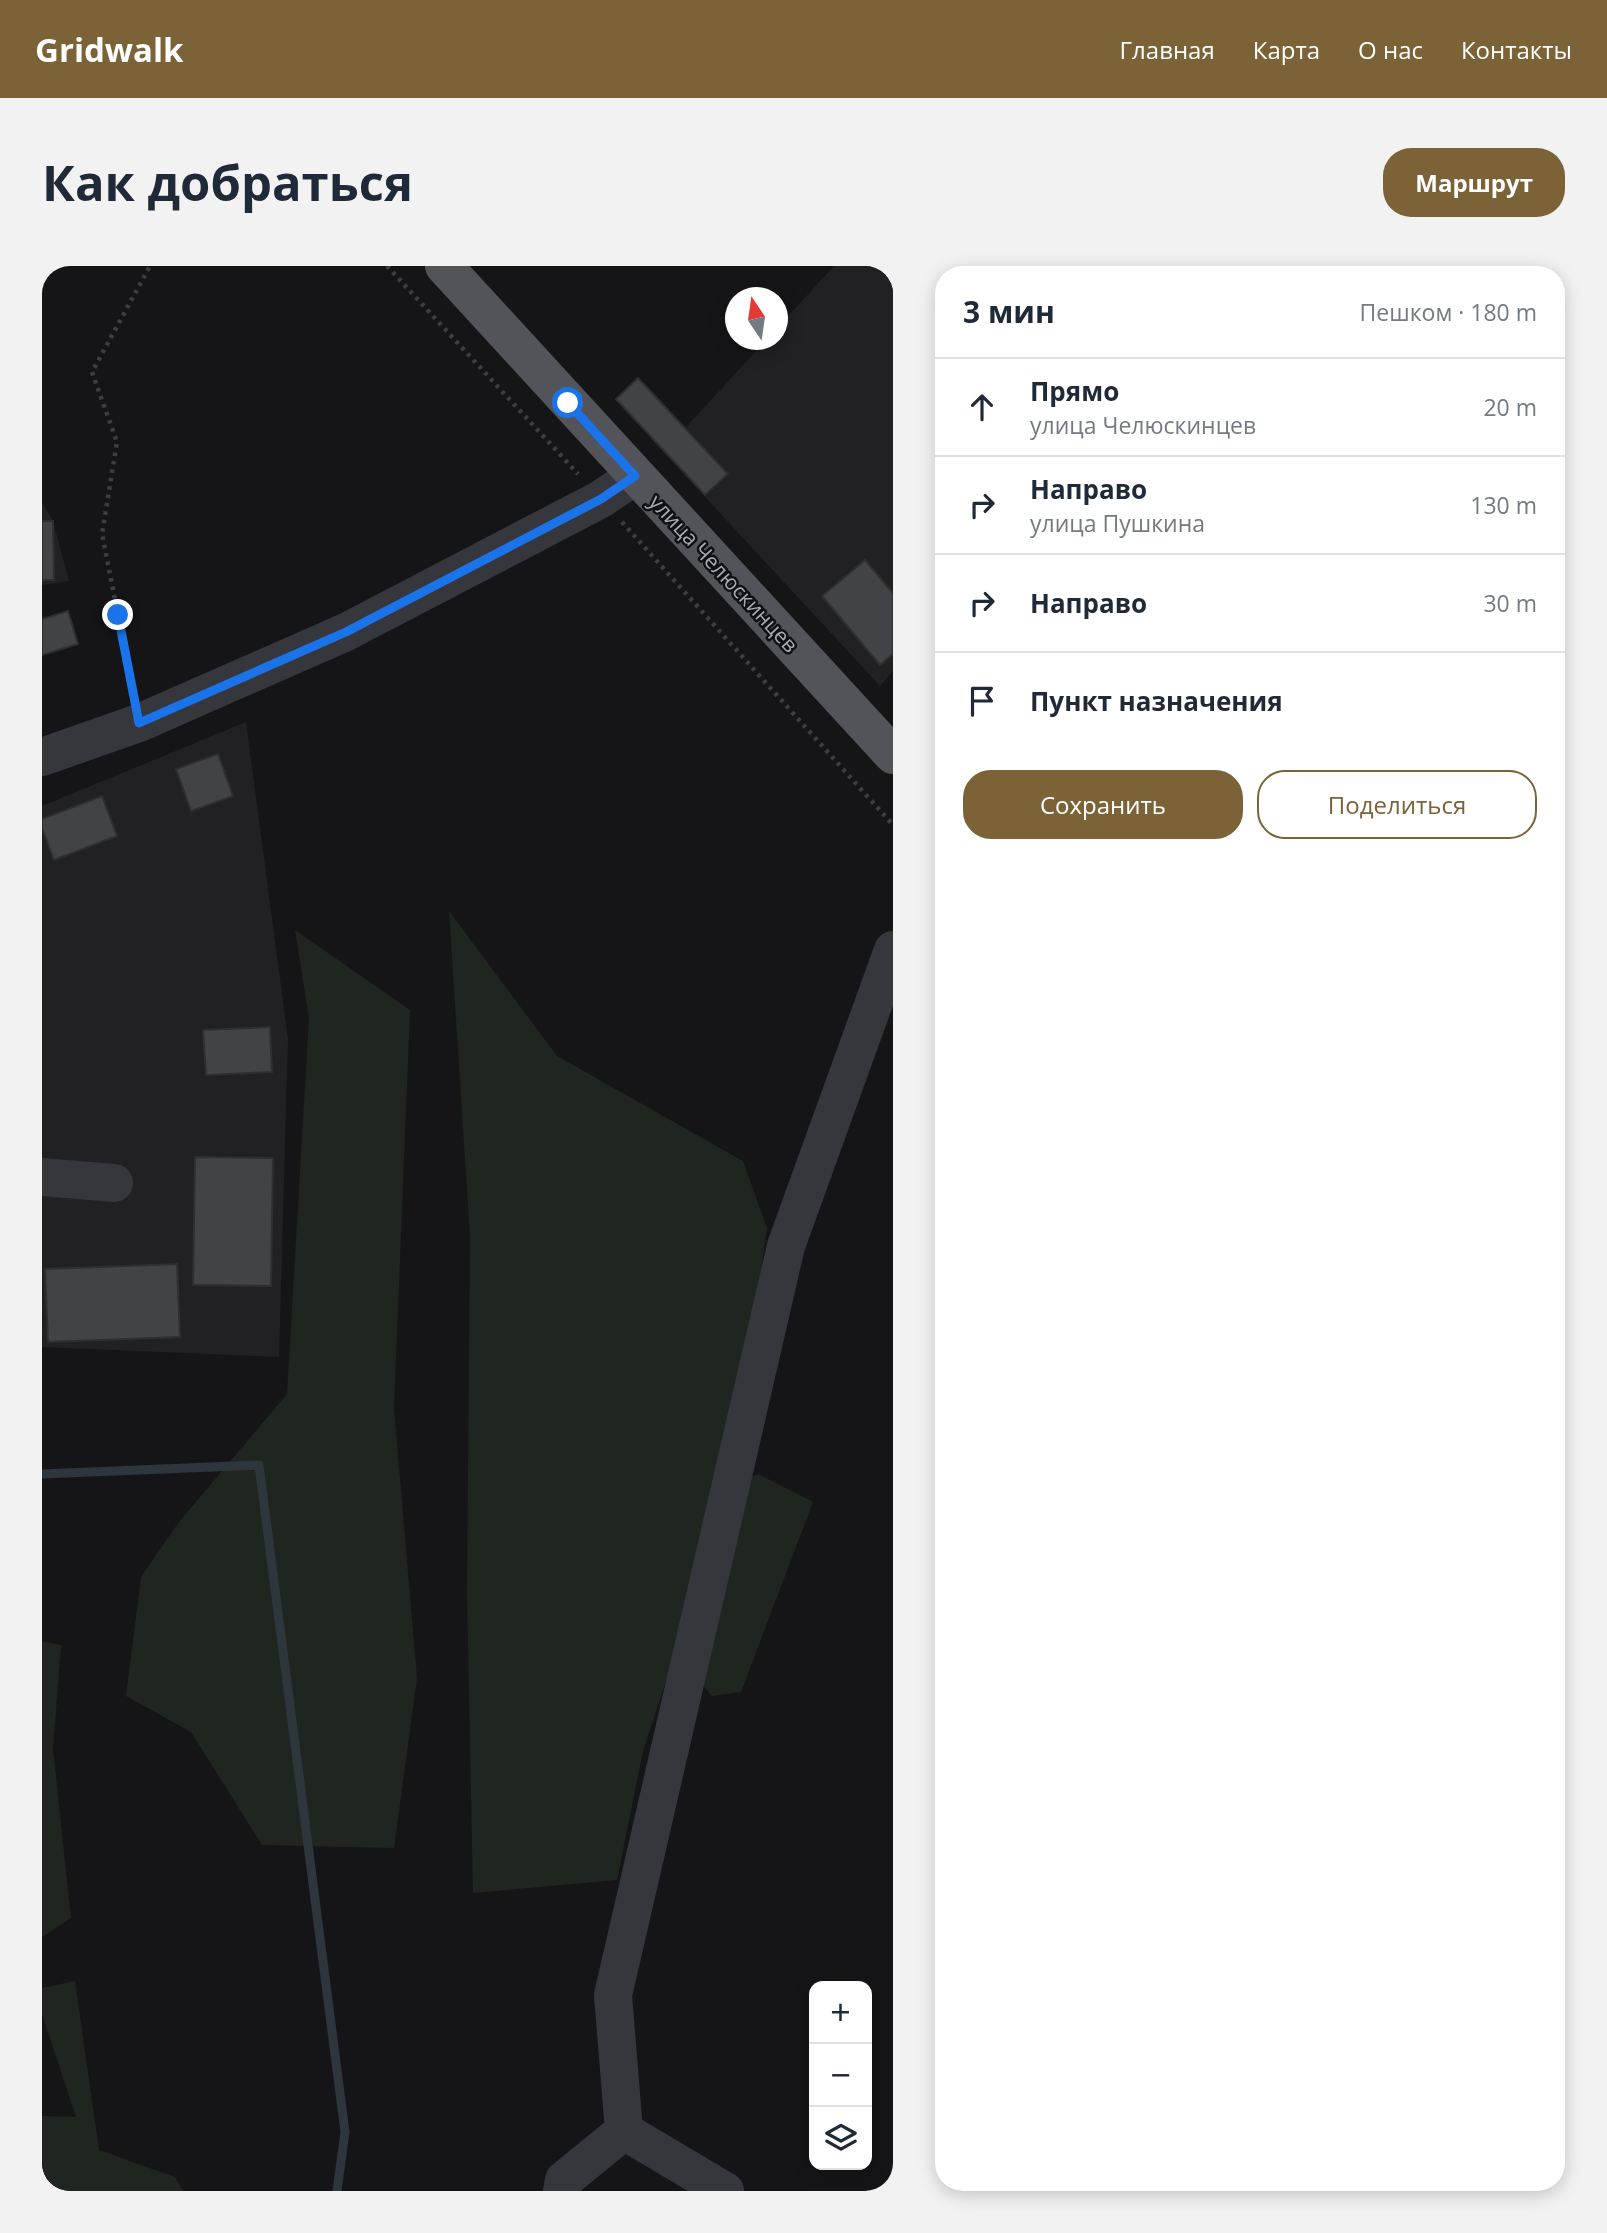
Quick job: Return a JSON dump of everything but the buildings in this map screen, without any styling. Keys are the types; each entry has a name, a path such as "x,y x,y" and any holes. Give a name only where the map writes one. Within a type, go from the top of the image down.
{"main road":[{"name":"улица Челюскинцев","path":"443,266 893,754"}],"street":[{"path":"42,757 139,723 346,632 601,499 635,476"},
{"path":"624,2131 613,1995 786,1246 893,950"},
{"path":"42,1177 114,1183"},
{"path":"562,2191 564,2180 624,2131"},
{"path":"624,2131 725,2191"}],"path":[{"path":"139,723 102,534 117,442 92,372 149,266"},
{"path":"387,266 601,499 893,825"}],"shaded area":[{"path":"834,266 893,266 893,671 880,686 705,497 729,474 686,427 757,350 788,350 788,316"},
{"path":"42,502 53,521 69,581 42,585"},
{"path":"246,722 288,1039 279,1357 42,1347 42,806"},
{"path":"449,911 557,1056 743,1161 767,1228 730,1485 758,1474 813,1502 741,1692 712,1696 690,1670 682,1632 643,1751 617,1880 473,1893 467,1593 470,1236"},
{"path":"295,930 410,1010 394,1408 417,1678 394,1848 262,1845 191,1732 126,1696 141,1577 179,1522 287,1394 309,1018"},
{"path":"42,1641 61,1645 53,1749 71,1918 42,1937"},
{"path":"75,1981 99,2150 175,2177 183,2191 42,2191 42,2116 76,2117 42,2014 42,1988"}],"waterway":[{"path":"42,1474 259,1465 345,2132 337,2191"}],"route":[{"path":"118,615 139,723 346,632 601,499 635,476 568,403"}]}
